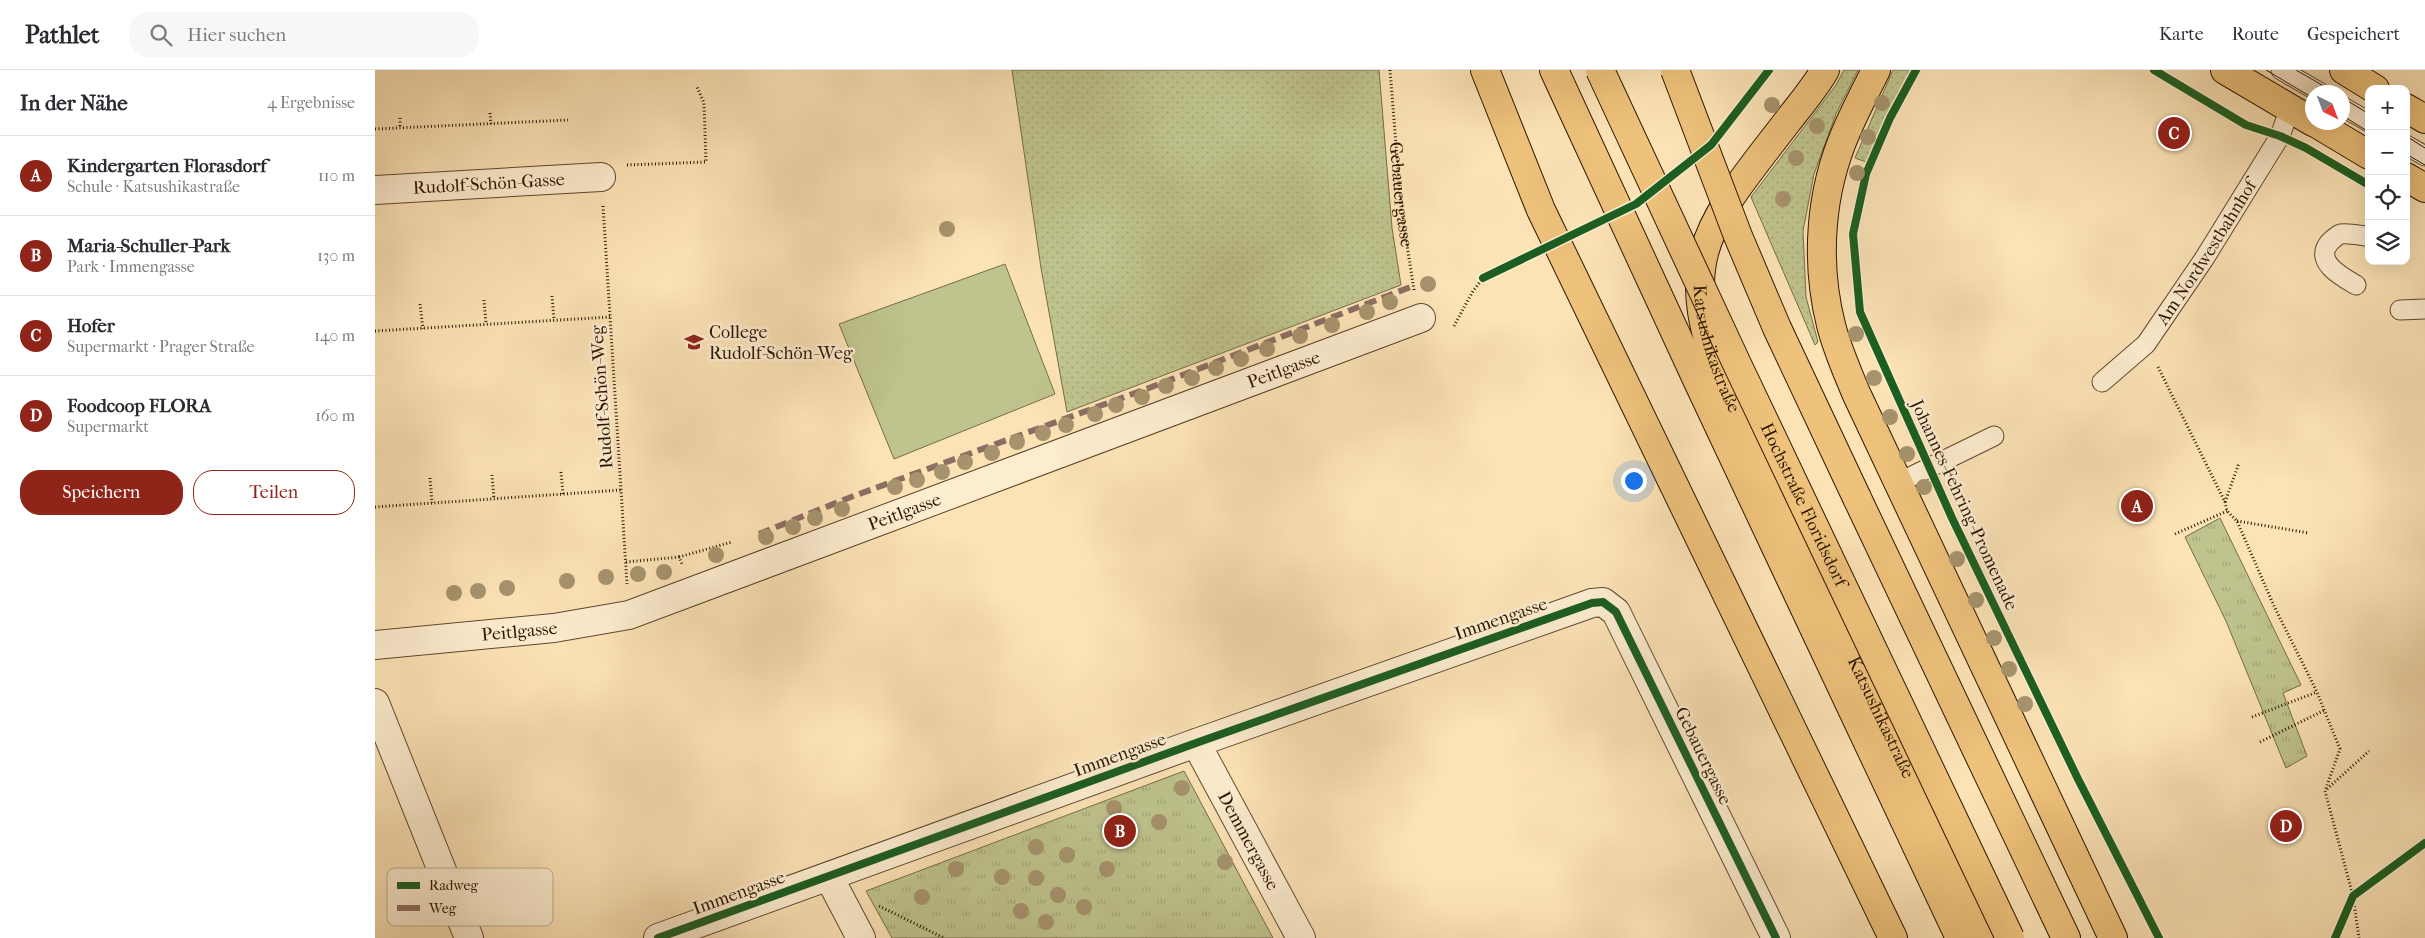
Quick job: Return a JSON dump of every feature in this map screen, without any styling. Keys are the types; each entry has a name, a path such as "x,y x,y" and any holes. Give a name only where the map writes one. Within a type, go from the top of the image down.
{"main road":[{"path":"1485,70 1541,210 1893,938"},
{"path":"1554,70 1960,938"},
{"name":"Hochstraße Floridsdorf","path":"1600,70 1737,364 2010,938"},
{"path":"1675,70 1738,236 1777,328 2066,938"},
{"name":"Katsushikastraße","path":"1825,70 1727,201 1713,225 1700,268 1699,285 1702,312 1715,362 1725,389 1986,938"},
{"path":"1875,70 1845,133 1825,205 1822,265 1831,326 1841,357 1898,483 2113,938"},
{"path":"2225,70 2305,118"},
{"path":"2344,70 2368,85"},
{"path":"2410,111 2425,120"},
{"path":"2326,130 2365,153"},
{"path":"2410,179 2425,188"}],"street":[{"name":"Rudolf-Schön-Gasse","path":"375,190 601,177"},
{"name":"Peitlgasse","path":"375,645 554,628 629,615 1421,318"},
{"name":"Gebauergasse","path":"1592,603 1603,602 1615,612 1776,938"},
{"name":"Immengasse","path":"659,938 1197,743 1592,603"},
{"path":"375,703 441,868"},
{"name":"Demmergasse","path":"1197,743 1301,938"},
{"path":"829,877 861,938"},
{"path":"464,926 469,938"}],"lane":[{"path":"2281,70 2307,85"},
{"path":"2350,111 2365,120"},
{"name":"Am Nordwestbahnhof","path":"2102,382 2146,344 2204,259 2281,136 2305,118"},
{"path":"2410,147 2425,156"},
{"path":"2356,285 2331,268 2325,259 2325,248 2332,239 2341,234 2365,236"},
{"path":"2400,310 2425,309"},
{"path":"1898,483 1994,436"}],"path":[{"path":"601,177 623,165 706,162 704,104 697,87"},
{"path":"490,113 491,124"},
{"path":"400,118 400,128"},
{"path":"375,129 568,120"},
{"path":"1454,326 1473,291 1483,278 1492,273"},
{"path":"552,296 554,320"},
{"path":"484,300 486,324"},
{"path":"420,304 423,328"},
{"path":"375,331 611,317"},
{"path":"2146,344 2225,502 2227,511 2237,521 2274,606 2317,692 2340,749 2325,791 2353,896 2359,938"},
{"path":"2225,502 2239,463"},
{"path":"561,472 563,494"},
{"path":"493,475 494,499"},
{"path":"430,478 433,503"},
{"path":"375,507 621,490"},
{"path":"2175,534 2227,511"},
{"path":"2237,521 2309,533"},
{"path":"679,557 741,539"},
{"path":"2252,717 2317,692"},
{"path":"2260,742 2325,710"},
{"path":"2325,791 2369,751"},
{"path":"2346,912 2353,896 2361,890"},
{"path":"876,904 944,938"}],"green space":[{"path":"1012,70 1379,70 1392,228 1401,285 1067,412 1041,268"},
{"path":"1844,70 1858,70 1836,114 1814,174 1803,231 1806,297 1818,342 1815,345 1751,197 1836,85"},
{"path":"1893,70 1911,70 1866,162 1855,158"},
{"path":"1005,264 1055,394 894,459 839,324"},
{"path":"2220,518 2301,685 2283,693 2307,756 2286,768 2226,621 2185,537"},
{"path":"1184,771 1273,938 892,938 866,891"}],"tram line":[{"path":"2266,70 2305,93"},
{"path":"2296,70 2322,85"},
{"path":"2350,102 2365,112"},
{"path":"2350,120 2366,130"},
{"path":"2410,139 2425,148"},
{"path":"2410,156 2425,165"}],"marked path":[{"path":"759,534 851,497 1149,388 1413,286"}],"cycle path":[{"path":"1483,278 1636,204 1711,145 1769,70"},
{"name":"Johannes-Fehring-Promenade","path":"1916,70 1890,118 1866,174 1853,234 1860,312 1952,518 2078,779 2159,938"},
{"path":"2154,70 2246,125 2280,136 2306,148 2365,183"},
{"path":"658,938 1196,743 1592,603 1603,602 1616,612 1776,938"},
{"path":"2335,938 2353,896 2425,843"}],"place":[{"name":"Hofer","path":"2174,133"},
{"name":"College Rudolf-Schön-Weg","path":"694,342"},
{"name":"Kindergarten Florasdorf","path":"2137,506"},
{"name":"Foodcoop FLORA","path":"2286,826"},
{"name":"Maria-Schuller-Park","path":"1120,831"}]}
